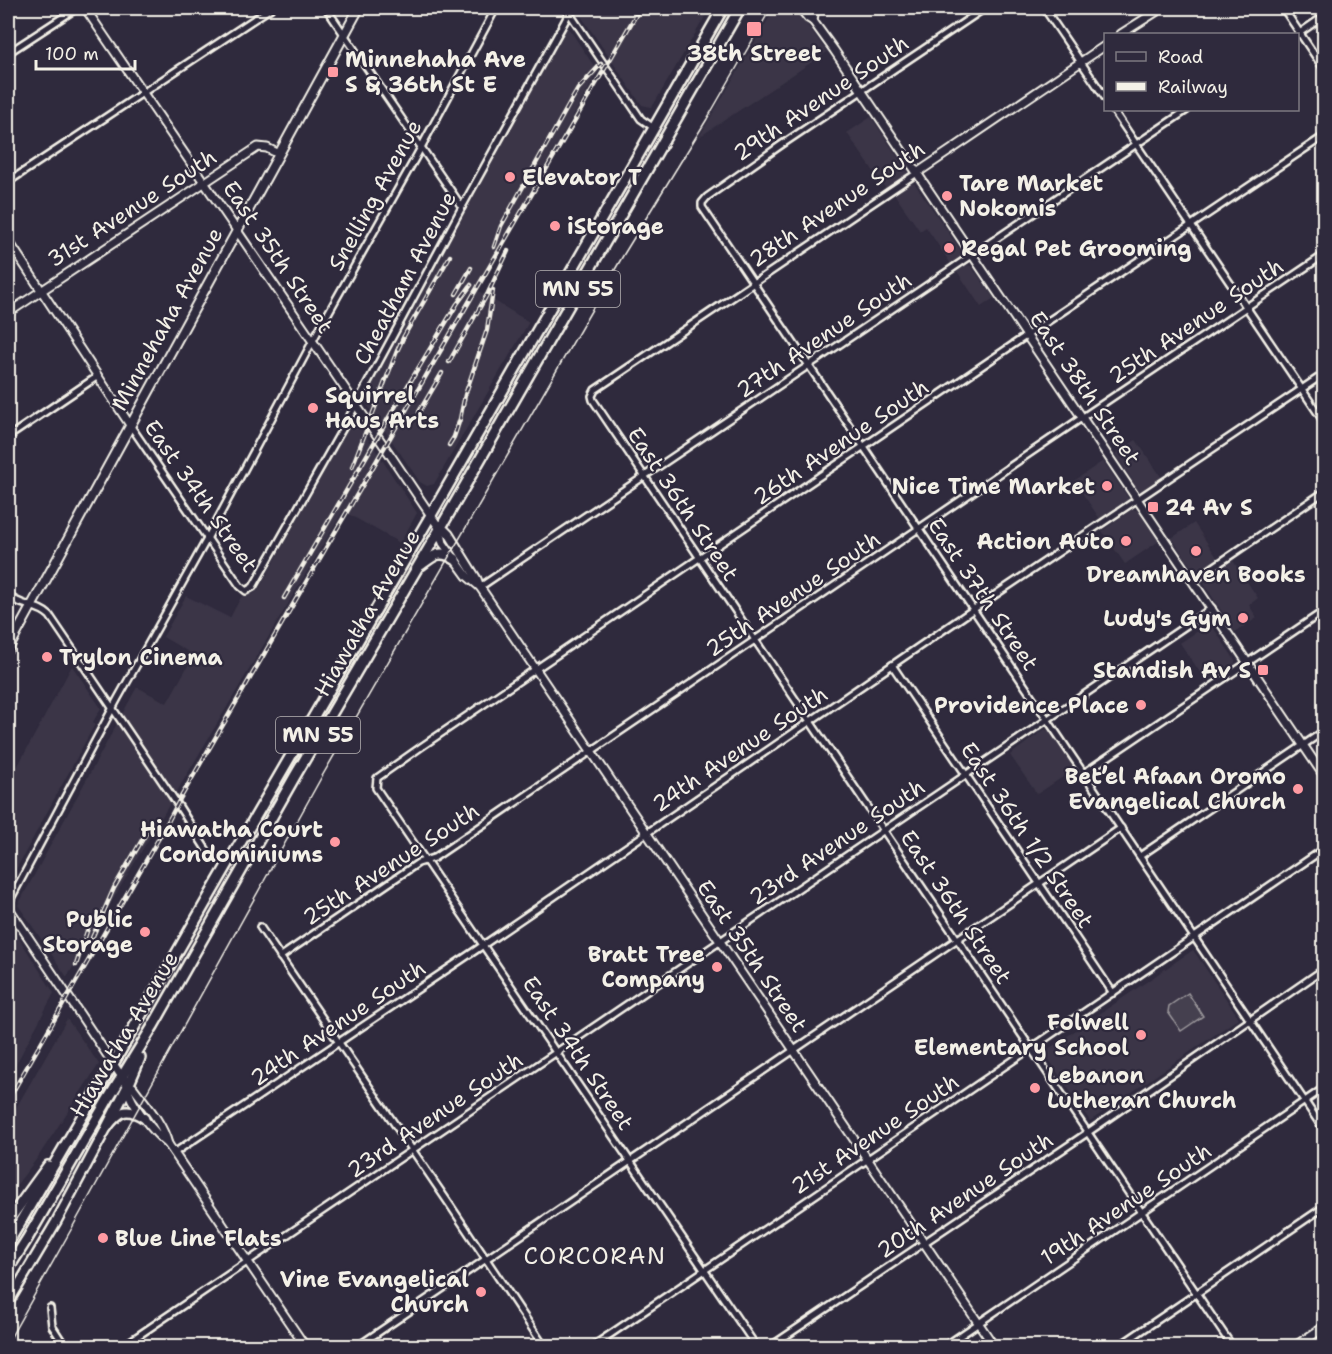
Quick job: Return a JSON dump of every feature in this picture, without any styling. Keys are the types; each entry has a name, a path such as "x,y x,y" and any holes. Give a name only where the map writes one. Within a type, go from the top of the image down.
{"highway":[{"name":"Hiawatha Avenue","path":"8,1243 723,8"},
{"name":"Hiawatha Avenue","path":"8,1267 27,1239 153,1026 295,776 740,8"},
{"path":"414,570 438,553 455,559"},
{"path":"107,1127 128,1086 153,1026"},
{"path":"8,1221 75,1130"}],"main road":[{"name":"Minnehaha Avenue","path":"8,649 359,8"},
{"path":"8,1303 107,1127 116,1116 124,1112 132,1111 144,1119"},
{"path":"1296,1347 1324,1327"}],"street":[{"path":"8,53 77,8"},
{"name":"East 35th Street","path":"85,8 314,340 431,515 440,529 442,543 467,576 480,587"},
{"path":"8,182 271,8"},
{"path":"326,8 462,207"},
{"name":"Snelling Avenue","path":"8,906 113,709 496,8"},
{"name":"East 38th Street","path":"800,8 813,21 973,254 1324,776"},
{"name":"East 38th Street","path":"809,8 814,14 813,21"},
{"name":"29th Avenue South","path":"707,197 985,8"},
{"path":"1044,8 1104,96"},
{"path":"1123,33 1162,8"},
{"path":"1283,8 1298,33 1324,16"},
{"path":"569,9 641,119 654,128"},
{"name":"Cheatham Avenue","path":"246,591 254,587 390,342 569,9"},
{"path":"1299,34 1324,69"},
{"name":"28th Avenue South","path":"592,396 595,390 1104,46"},
{"path":"1114,111 1324,422"},
{"name":"27th Avenue South","path":"480,587 1186,111"},
{"name":"26th Avenue South","path":"377,778 1027,335 1324,136"},
{"name":"31st Avenue South","path":"8,313 258,147 267,148 279,154"},
{"name":"East 37th Street","path":"707,197 702,203 703,210 1324,1130"},
{"name":"East 34th Street","path":"8,240 207,539 240,586 246,591"},
{"name":"25th Avenue South","path":"279,957 418,863 434,858 1324,255"},
{"name":"24th Avenue South","path":"174,1153 1324,374"},
{"path":"8,437 98,376"},
{"name":"East 36th Street","path":"592,396 595,404 1232,1347"},
{"path":"1193,580 1324,492"},
{"name":"East 35th Street","path":"440,529 449,534 480,587 994,1347"},
{"path":"8,595 18,602 42,609 50,616 209,854 228,864"},
{"name":"23rd Avenue South","path":"123,1347 1212,608"},
{"path":"1084,773 1324,611"},
{"name":"East 36th 1/2 Street","path":"892,665 1113,993"},
{"path":"1140,856 1324,731"},
{"name":"East 34th Street","path":"377,778 376,788 756,1347"},
{"path":"358,1347 1121,828"},
{"name":"21st Avenue South","path":"593,1347 1324,849"},
{"path":"8,906 128,1086 133,1087 165,1133 168,1144 305,1347"},
{"path":"260,927 413,1150 544,1347"},
{"name":"20th Avenue South","path":"771,1347 1324,969"},
{"path":"128,1086 127,1093 144,1119 168,1144"},
{"name":"19th Avenue South","path":"945,1347 1324,1088"},
{"path":"1119,1347 1324,1207"},
{"path":"50,1308 52,1326 65,1347"}],"shaded area":[{"path":"578,8 710,8 651,107 642,105 639,101 577,10"},
{"path":"775,8 795,8 827,52 699,137"},
{"path":"567,26 598,72 475,289 529,322 434,484 427,486 420,482 363,399"},
{"path":"871,117 907,171 906,176 886,189 847,133"},
{"path":"910,183 915,184 962,252 962,256 951,264 926,227 920,231 895,195"},
{"path":"966,265 971,266 994,298 981,307 957,271"},
{"path":"355,419 417,513 400,543 343,511 67,977 18,905 137,687 167,703 194,655 163,637 186,596 230,618 241,597 253,594 259,589 352,420"},
{"path":"1136,440 1162,478 1143,491 1136,488 1115,454"},
{"path":"1103,461 1128,499 1100,519 1074,481"},
{"path":"1133,509 1138,511 1159,541 1125,564 1102,531"},
{"path":"1194,523 1218,559 1197,572 1193,570 1172,538"},
{"path":"1233,561 1258,598 1249,605 1257,618 1235,632 1204,584 1206,579"},
{"path":"1210,623 1235,663 1206,681 1180,643"},
{"path":"72,666 101,708 93,722 95,724 8,884 8,784"},
{"path":"1045,729 1050,732 1075,769 1037,794 1010,755"},
{"path":"8,927 13,929 54,993 8,1079"},
{"name":"Folwell Elementary School","path":"1193,950 1239,1018 1090,1121 1044,1052"},
{"path":"1188,993 1203,1016 1181,1031 1168,1012 1169,1006"},
{"path":"67,1019 99,1064 38,1157 8,1196 8,1122"}],"tram line":[{"path":"8,1342 321,778 624,254 707,119 771,8"}],"railway":[{"path":"8,1100 181,797 640,8"},
{"path":"494,247 501,226 578,89 601,64"},
{"path":"449,362 488,293 508,251"},
{"path":"352,467 397,351 450,256"},
{"path":"456,294 471,268"},
{"path":"284,598 392,412 457,304 471,285"},
{"path":"449,445 460,419 465,395 487,330 493,290"},
{"path":"419,412 442,373"},
{"path":"92,938 114,888 152,823"},
{"path":"76,965 89,925"}],"place":[{"name":"38th Street","path":"754,29"},
{"name":"Minnehaha Ave S & 36th St E","path":"333,72"},
{"name":"Elevator T","path":"510,177"},
{"name":"Tare Market Nokomis","path":"947,196"},
{"name":"iStorage","path":"555,226"},
{"name":"Regal Pet Grooming","path":"949,248"},
{"name":"Squirrel Haus Arts","path":"313,408"},
{"name":"Nice Time Market","path":"1107,486"},
{"name":"24 Av S","path":"1153,507"},
{"name":"Action Auto","path":"1126,541"},
{"name":"Dreamhaven Books","path":"1196,551"},
{"name":"Ludy's Gym","path":"1243,618"},
{"name":"Trylon Cinema","path":"47,657"},
{"name":"Standish Av S","path":"1263,670"},
{"name":"Providence Place","path":"1141,705"},
{"name":"Bet’el Afaan Oromo Evangelical Church","path":"1298,789"},
{"name":"Hiawatha Court Condominiums","path":"335,842"},
{"name":"Public Storage","path":"145,932"},
{"name":"Bratt Tree Company","path":"717,967"},
{"name":"Folwell Elementary School","path":"1141,1035"},
{"name":"Lebanon Lutheran Church","path":"1035,1088"},
{"name":"Blue Line Flats","path":"103,1238"},
{"name":"Vine Evangelical Church","path":"481,1292"}],"district":[{"name":"CORCORAN","path":"595,1256"}]}
